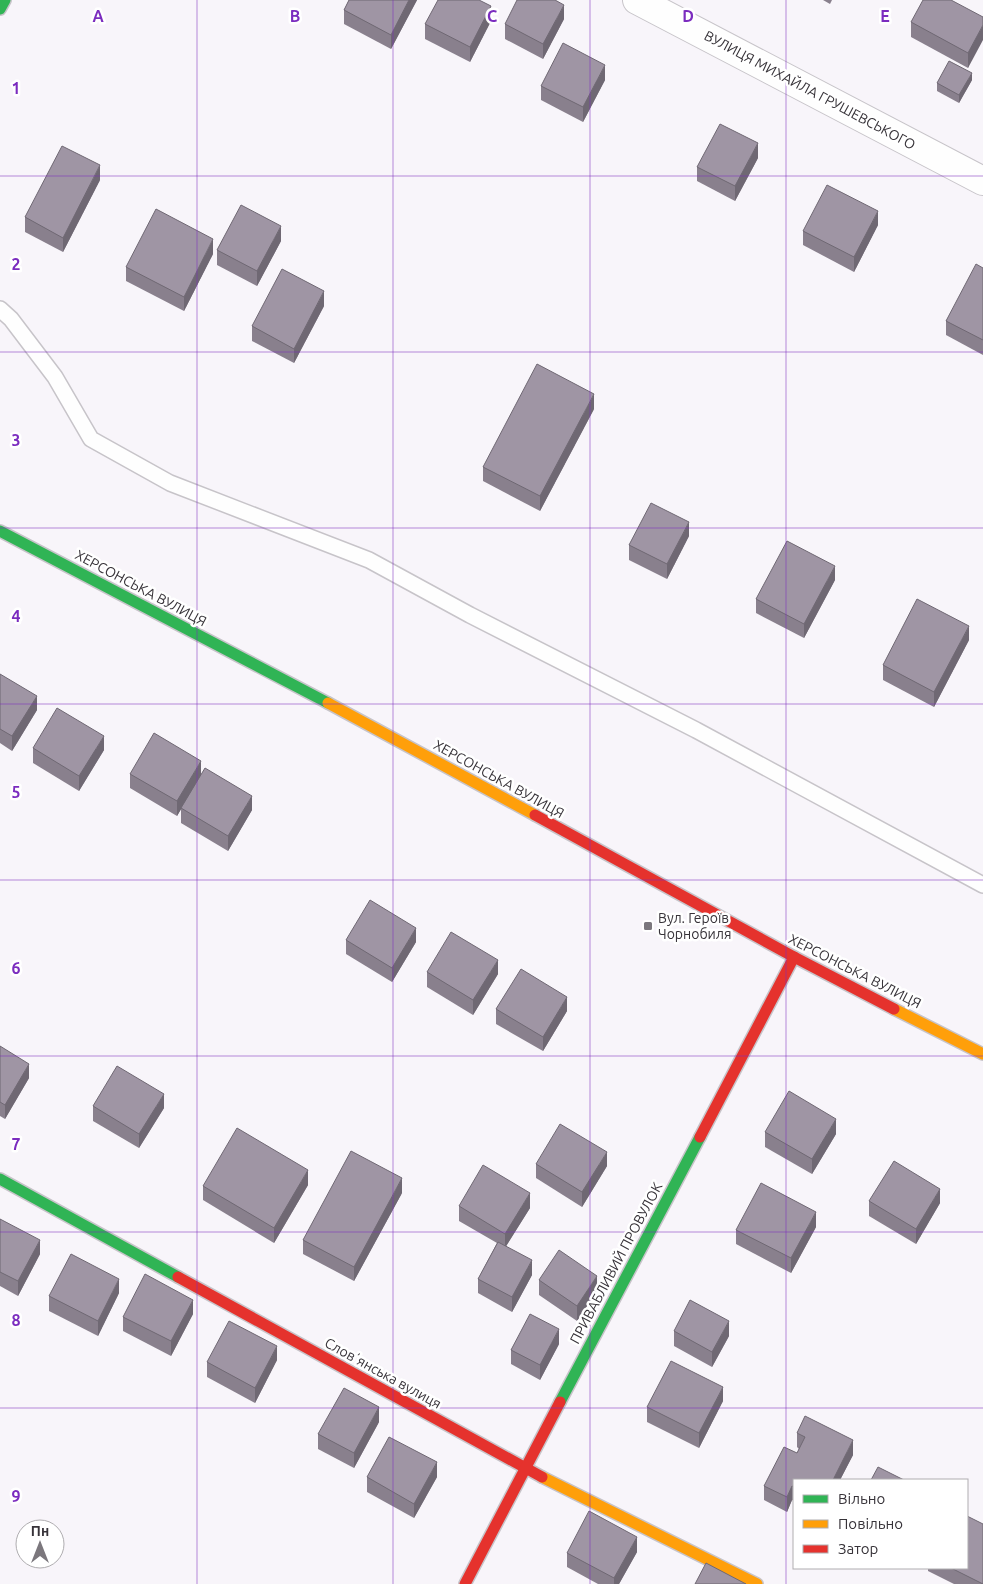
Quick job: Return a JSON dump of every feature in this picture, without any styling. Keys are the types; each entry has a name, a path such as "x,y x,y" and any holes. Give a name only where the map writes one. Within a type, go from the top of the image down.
{"street":[{"path":"0,9 5,0"},
{"name":"ВУЛИЦЯ МИХАЙЛА ГРУШЕВСЬКОГО","path":"637,0 983,180"},
{"name":"ХЕРСОНСЬКА ВУЛИЦЯ","path":"0,531 357,718 794,957 983,1054"},
{"name":"ПРИВАБЛИВИЙ ПРОВУЛОК","path":"465,1584 794,957"},
{"name":"Словʼянська вулиця","path":"0,1179 525,1468 757,1584"}],"lane":[{"path":"0,308 11,318 55,377 91,438 170,483 369,560 470,615 696,730 983,885"}],"building":[{"path":"349,0 409,0 391,35 344,10"},
{"path":"438,0 479,0 491,6 470,47 425,24"},
{"path":"517,0 555,0 564,5 543,44 505,24"},
{"path":"923,0 951,0 983,17 983,25 968,53 911,22"},
{"path":"563,43 605,65 583,107 541,86"},
{"path":"949,61 972,73 959,95 937,83"},
{"path":"720,124 758,143 735,186 697,167"},
{"path":"62,146 100,165 63,238 25,217"},
{"path":"827,185 878,211 854,257 803,231"},
{"path":"241,205 281,226 257,271 217,250"},
{"path":"156,209 213,239 184,297 126,267"},
{"path":"976,264 983,268 983,340 946,321"},
{"path":"282,269 324,291 294,349 252,326"},
{"path":"537,364 594,394 540,496 483,467"},
{"path":"651,503 689,522 667,564 629,545"},
{"path":"787,541 835,566 804,624 756,599"},
{"path":"917,599 969,626 934,692 883,665"},
{"path":"0,674 37,696 12,736 0,729"},
{"path":"57,708 104,736 79,776 33,748"},
{"path":"154,733 201,761 177,801 130,774"},
{"path":"205,768 252,796 228,836 181,808"},
{"path":"370,900 416,928 392,968 346,940"},
{"path":"451,932 498,960 473,1000 427,972"},
{"path":"521,969 567,997 543,1037 496,1009"},
{"path":"0,1046 29,1064 5,1105 0,1102"},
{"path":"117,1066 164,1094 139,1134 93,1106"},
{"path":"789,1091 836,1119 812,1159 765,1132"},
{"path":"560,1124 607,1152 582,1192 536,1164"},
{"path":"237,1128 308,1170 274,1228 203,1186"},
{"path":"351,1151 402,1178 354,1267 303,1240"},
{"path":"894,1161 940,1189 916,1229 869,1201"},
{"path":"483,1165 530,1193 505,1234 459,1206"},
{"path":"761,1183 816,1212 791,1258 736,1230"},
{"path":"0,1219 40,1240 18,1281 0,1272"},
{"path":"498,1242 532,1260 512,1297 478,1279"},
{"path":"559,1250 597,1276 577,1306 539,1280"},
{"path":"71,1254 119,1279 98,1321 49,1296"},
{"path":"145,1274 193,1300 171,1341 123,1317"},
{"path":"690,1300 729,1321 712,1352 674,1331"},
{"path":"530,1314 559,1329 540,1365 511,1350"},
{"path":"229,1321 277,1346 255,1388 207,1362"},
{"path":"671,1361 723,1387 699,1433 647,1407"},
{"path":"344,1388 379,1407 354,1453 318,1434"},
{"path":"805,1416 853,1440 834,1479 793,1479 793,1486 787,1497 764,1486 784,1447 797,1453 805,1437 797,1433"},
{"path":"389,1437 437,1462 414,1504 367,1477"},
{"path":"878,1467 902,1479 872,1479"},
{"path":"589,1511 637,1537 614,1578 567,1553"},
{"path":"968,1516 983,1524 983,1584 953,1569 968,1569"},
{"path":"706,1563 746,1584 695,1584"}],"traffic: fast":[{"path":"0,9 5,0"},
{"path":"0,531 328,703"},
{"path":"560,1402 700,1137"},
{"path":"0,1179 178,1277"}],"traffic: slow":[{"path":"328,703 535,815"},
{"path":"894,1009 983,1054"},
{"path":"542,1477 757,1584"}],"traffic: jam":[{"path":"535,815 794,957 894,1009"},
{"path":"700,1137 794,957"},
{"path":"178,1277 542,1477"},
{"path":"465,1584 560,1402"}],"place":[{"name":"Вул. Героїв Чорнобиля","path":"648,926"}]}
